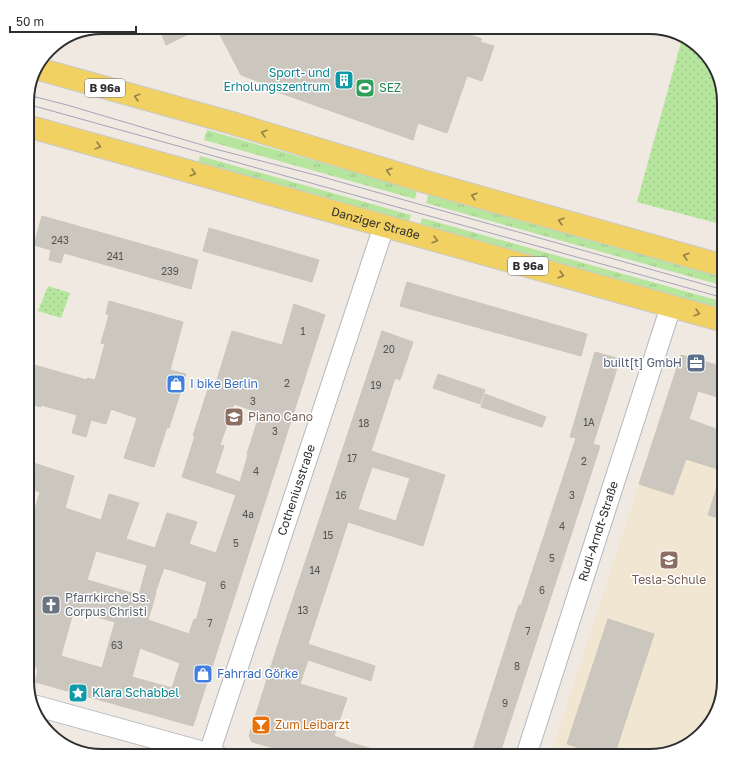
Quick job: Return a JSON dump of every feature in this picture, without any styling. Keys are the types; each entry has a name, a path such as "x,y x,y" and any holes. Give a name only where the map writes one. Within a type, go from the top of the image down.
{"main road":[{"name":"B 96a","path":"42,70 232,123 426,182 717,264"},
{"name":"Danziger Straße","path":"34,128 717,319"}],"street":[{"name":"Cotheniusstraße","path":"216,749 384,226"},
{"name":"Rudi-Arndt-Straße","path":"528,749 671,306"},
{"path":"40,707 192,749"}],"shaded area":[{"name":"Tesla-Schule","path":"686,459 717,469 717,681 716,694 712,707 700,726 694,732 675,744 662,748 552,749 639,484 673,495"}],"green space":[{"path":"681,42 700,57 708,68 716,93 717,223 637,202"},
{"path":"207,130 417,190 415,199 204,140"},
{"path":"200,156 411,215 408,225 197,166"},
{"path":"429,193 717,273 717,284 426,203"},
{"path":"422,218 717,300 717,311 419,228"},
{"path":"48,286 70,293 61,318 38,311"}],"building":[{"path":"162,34 189,34 166,45"},
{"name":"Sport- und Erholungszentrum","path":"220,34 468,34 482,39 480,42 494,46 482,81 467,76 447,133 418,123 413,140 272,90 268,85 241,75"},
{"path":"42,216 198,260 191,289 64,253 61,263 49,260 51,250 34,245"},
{"path":"209,228 319,260 312,282 203,251"},
{"path":"407,282 587,334 581,356 400,306"},
{"path":"109,301 183,322 170,370 186,374 169,428 167,427 154,467 124,458 137,418 111,409 106,424 91,420 86,437 72,433 77,415 41,405 41,407 34,405 34,365 87,380 87,378 95,380 105,344 101,343 109,315 106,314"},
{"path":"294,304 325,315 193,726 35,682 38,671 34,664 34,512 40,492 34,490 34,463 74,476 65,508 101,520 109,494 139,503 126,539 155,548 167,513 197,522 189,544 216,553 236,495 182,477 210,383 216,383 232,331 282,345","holes":["234,404 260,413 240,482 215,473 224,446 220,445","96,551 147,565 139,595 87,580","164,568 207,582 196,620 194,619 189,634 148,620 155,593","75,611 115,622 102,668 61,656 72,616 74,616","140,648 180,663 172,688 132,677"]},
{"path":"382,331 413,342 400,380 395,378 371,451 445,475 423,546 348,522 308,644 375,666 371,681 308,660 300,684 347,698 334,736 348,742 372,749 278,749 252,742 249,736","holes":["372,467 410,478 396,521 358,509"]},
{"path":"595,352 620,359 593,444 600,446 501,749 473,749 519,605 521,606 576,438 570,437"},
{"path":"681,355 717,365 717,397 698,391 689,419 717,429 717,469 686,459 673,495 639,484"},
{"path":"438,374 485,390 480,404 433,388"},
{"path":"485,394 546,417 542,427 481,407"},
{"path":"717,487 717,518 708,515"},
{"path":"608,619 654,634 616,749 583,749 567,744"}],"tram line":[{"path":"34,97 219,150 319,176 717,288"},
{"path":"34,106 717,296"}],"place":[{"name":"Sport- und Erholungszentrum","path":"344,80"},
{"name":"SEZ","path":"365,88"},
{"name":"built[t] GmbH","path":"696,363"},
{"name":"I bike Berlin","path":"176,384"},
{"name":"Piano Cano","path":"234,417"},
{"name":"Tesla-Schule","path":"669,560"},
{"name":"Pfarrkirche Ss. Corpus Christi","path":"51,605"},
{"name":"Fahrrad Görke","path":"203,674"},
{"name":"Klara Schabbel","path":"78,693"},
{"name":"Zum Leibarzt","path":"261,725"}]}
